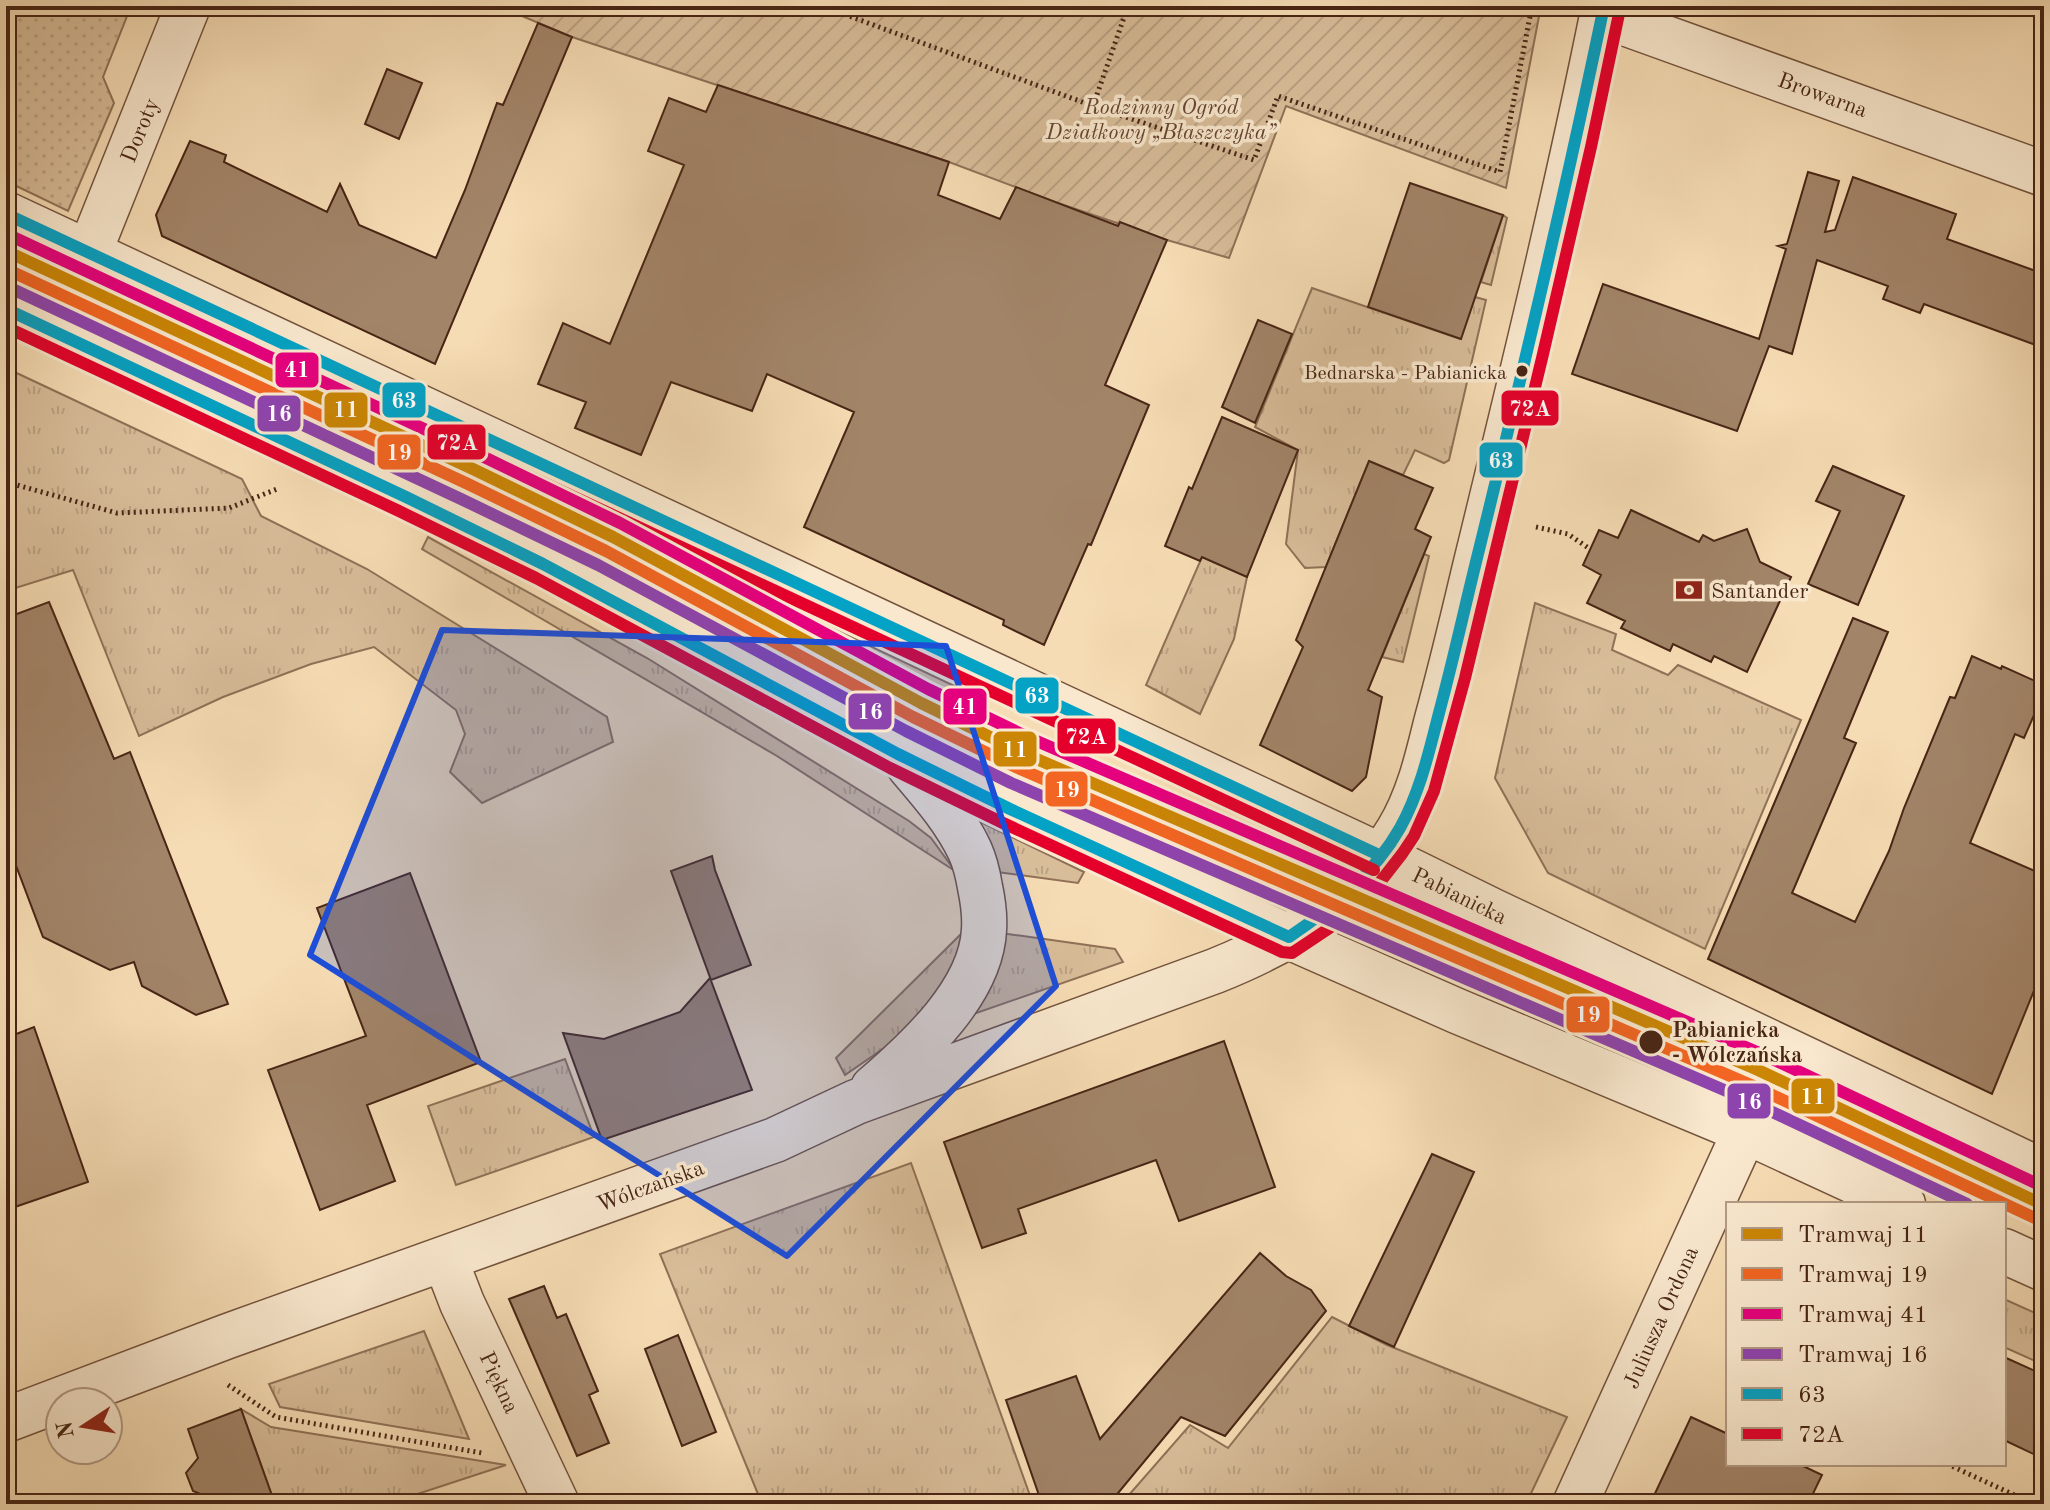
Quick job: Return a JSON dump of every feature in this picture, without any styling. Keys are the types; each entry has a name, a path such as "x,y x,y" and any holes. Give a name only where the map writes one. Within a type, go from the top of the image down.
{"street":[{"name":"Doroty","path":"89,253 188,6"},
{"name":"Browarna","path":"1603,10 2044,174"},
{"name":"Wólczańska","path":"6,1420 228,1336 775,1140 856,1102 1205,975 1289,937 1332,907 1381,856 1399,829 1419,786 1552,243 1603,10"},
{"name":"Pabianicka","path":"6,214 1381,856 2044,1172"},
{"path":"6,309 515,551 898,754 1010,809 1289,937 1745,1131 1899,1202"},
{"path":"856,1102 938,1027 965,987 978,958 984,932 983,902 971,853 939,801 898,754"},
{"name":"Juliusza Ordona","path":"1575,1504 1745,1131"},
{"path":"2006,1252 2044,1269"},
{"name":"Piękna","path":"445,1259 462,1303 557,1504"}],"path":[{"path":"822,6 839,9 1093,106 1254,160 1278,96 1500,172 1532,6"},
{"path":"1093,106 1128,6"},
{"path":"6,482 117,513 229,508 277,489"},
{"path":"1536,527 1568,534 1590,549"},
{"path":"228,1385 276,1417 488,1454"},
{"path":"1951,1466 2034,1504"}],"highlighted area":[{"path":"442,630 946,646 1056,986 787,1256 310,955"}],"green space":[{"path":"6,6 131,6 103,77 114,103 68,211 6,181"},
{"name":"Rodzinny Ogród Działkowy „Błaszczyka”","path":"498,6 1541,6 1506,188 1286,106 1229,258 1167,240 949,162 572,37"},
{"path":"1503,215 1507,218 1491,285 1481,282"},
{"path":"1312,288 1460,339 1475,297 1486,300 1449,460 1444,463 1415,450 1403,475 1369,461 1326,567 1305,568 1286,544 1298,450 1255,427"},
{"path":"6,368 242,479 261,516 367,569 607,717 613,742 482,803 450,772 465,734 456,710 374,647 311,664 223,697 139,736 73,570 6,591"},
{"path":"622,528 986,701 980,718"},
{"path":"428,537 647,658 909,821 931,838 955,871 777,756 422,549"},
{"path":"1424,554 1429,556 1403,662 1382,657"},
{"path":"1202,557 1247,577 1234,639 1200,714 1146,685"},
{"path":"1535,603 1616,634 1612,650 1668,675 1678,665 1801,720 1705,949 1548,873 1495,778"},
{"path":"966,815 1084,872 1078,883 997,872"},
{"path":"964,931 952,968 934,1001 887,1046 845,1075 836,1058"},
{"path":"1001,933 1115,949 1123,962 962,1018"},
{"path":"565,1059 594,1137 456,1185 428,1106"},
{"path":"911,1163 1033,1504 762,1504 660,1254"},
{"path":"2006,1300 2044,1317 2044,1365 2006,1348"},
{"path":"1332,1317 1387,1345 1567,1417 1526,1504 1121,1504 1190,1425 1228,1448"},
{"path":"424,1331 469,1439 280,1407 269,1384"},
{"path":"241,1409 271,1427 506,1465 387,1504 275,1504"}],"building":[{"path":"538,23 572,37 435,364 162,236 156,215 190,141 226,155 224,162 327,212 340,184 359,225 436,258 497,103 503,105"},
{"path":"387,69 422,83 399,139 365,124"},
{"path":"718,85 949,162 938,195 1000,219 1016,187 1118,226 1120,222 1167,240 1105,385 1149,405 1091,545 1088,544 1044,645 1003,625 1004,620 804,527 854,412 767,374 752,411 671,382 641,455 575,428 586,402 538,384 563,323 610,344 684,165 648,151 669,98 706,112"},
{"path":"1808,172 1839,181 1825,232 1835,230 1853,177 1956,214 1947,239 2044,274 2044,348 1924,304 1920,313 1883,299 1888,286 1817,260 1792,354 1769,346 1737,431 1572,374 1603,284 1759,339 1786,249 1778,246 1787,244"},
{"path":"1410,183 1503,215 1461,339 1368,307"},
{"path":"1258,320 1292,334 1255,423 1222,407"},
{"path":"1222,417 1298,450 1247,577 1202,557 1200,561 1165,546"},
{"path":"1369,461 1433,488 1415,529 1431,537 1368,690 1382,697 1366,777 1352,791 1260,745 1303,647 1296,640"},
{"path":"1833,466 1904,496 1858,605 1808,584 1840,511 1816,501"},
{"name":"Santander","path":"1631,510 1699,542 1703,535 1714,541 1747,529 1760,562 1791,577 1747,672 1714,656 1711,662 1673,644 1670,651 1621,628 1625,621 1587,603 1601,575 1583,565 1599,530 1618,538"},
{"path":"49,602 114,759 130,752 228,1004 196,1015 142,986 134,962 110,970 43,937 6,839 6,618"},
{"path":"1853,618 1888,632 1844,738 1856,743 1792,893 1855,922 1889,851 1950,697 1955,698 1972,656 2044,685 2044,692 2024,738 2015,734 1970,843 2044,875 2044,966 1992,1094 1708,959"},
{"path":"712,856 751,965 711,980 671,871"},
{"path":"410,873 481,1062 367,1105 395,1181 320,1210 268,1070 366,1036 317,908"},
{"path":"710,978 752,1090 602,1140 563,1033 604,1039 680,1012"},
{"path":"34,1027 88,1182 6,1210 6,1038"},
{"path":"1224,1041 1275,1187 1179,1221 1156,1160 1018,1209 1026,1233 982,1248 944,1142"},
{"path":"1432,1154 1474,1172 1394,1347 1349,1326"},
{"path":"1260,1253 1286,1276 1311,1290 1326,1311 1225,1436 1181,1417 1109,1504 1042,1504 1006,1400 1076,1376 1100,1439"},
{"path":"544,1286 557,1318 566,1314 598,1391 589,1395 609,1443 577,1456 509,1299"},
{"path":"678,1335 716,1432 682,1446 645,1349"},
{"path":"2006,1358 2044,1375 2044,1459 2006,1441"},
{"path":"241,1409 275,1504 215,1504 213,1499 193,1491 186,1473 198,1458 188,1429"},
{"path":"1691,1417 1726,1433 1726,1466 1803,1466 1822,1475 1808,1504 1650,1504"}],"tram line":[{"name":"41","path":"13,237 620,523 928,689 1032,739 1764,1055 2044,1187"},
{"name":"11","path":"6,251 613,537 921,703 1025,754 1758,1070 2044,1205"},
{"name":"19","path":"6,269 606,551 913,717 1018,768 1751,1085 2001,1202"},
{"name":"16","path":"6,286 598,565 906,731 1011,783 1745,1099 1963,1202"},
{"name":"19","path":"2006,1204 2037,1219"}],"transit line":[{"name":"63","path":"6,309 543,564 898,754 1010,809 1289,937 1336,902 1365,875 1390,845 1407,814 1428,757 1526,357 1604,6"},
{"name":"72A","path":"6,327 536,578 890,768 1282,952 1292,953 1331,927 1377,886 1414,836 1434,791 1465,678 1543,354 1620,9"},
{"name":"63","path":"6,214 1381,856"},
{"name":"72A","path":"6,232 1374,870"}],"place":[{"name":"Bednarska - Pabianicka","path":"1522,371"},
{"name":"Santander","path":"1689,590"},
{"name":"Pabianicka - Wólczańska","path":"1651,1042"}]}
